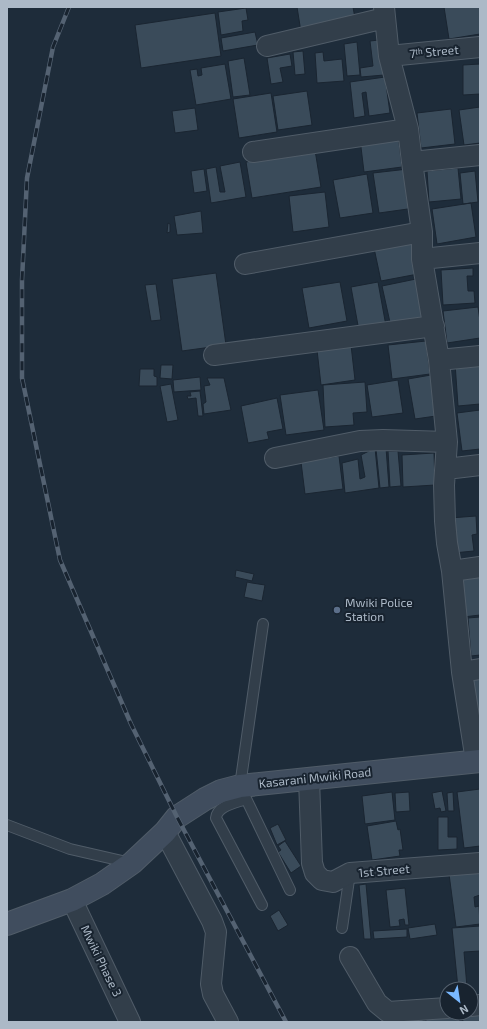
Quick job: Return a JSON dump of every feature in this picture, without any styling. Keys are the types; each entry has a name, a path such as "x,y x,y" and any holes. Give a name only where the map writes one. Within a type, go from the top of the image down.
{"main road":[{"name":"Kasarani Mwiki Road","path":"7,924 72,900 102,884 132,863 165,832 177,817 205,799 222,791 243,793 308,779 478,761"}],"street":[{"path":"267,46 384,13 389,56 408,129 422,232 422,259 439,360 447,442 444,485 445,520 452,571 471,670 478,761"},
{"name":"7ᵗʰ Street","path":"389,56 480,47"},
{"path":"253,152 408,129"},
{"path":"412,162 480,155"},
{"path":"245,264 422,232"},
{"path":"422,259 480,253"},
{"path":"214,355 434,326"},
{"path":"439,360 480,356"},
{"path":"275,458 360,441 383,440 447,442"},
{"path":"446,469 480,465"},
{"path":"452,571 480,567"},
{"name":"1st Street","path":"308,779 312,863 315,873 322,880 333,882 350,873 480,863"},
{"path":"165,832 212,921 216,932 211,984 213,994 228,1022"},
{"name":"Mwiki Phase 3","path":"72,900 130,1022"},
{"path":"350,957 376,1003 388,1012 439,1009"}],"lane":[{"path":"263,624 243,793 290,890"},
{"path":"243,793 216,813 216,818 262,905"},
{"path":"7,825 70,849 132,863"},
{"path":"342,928 350,873"}],"building":[{"path":"297,7 353,7 356,24 301,32"},
{"path":"444,7 480,7 480,34 449,39"},
{"path":"246,8 248,20 242,21 243,31 221,35 218,12"},
{"path":"215,13 221,56 141,68 135,25"},
{"path":"255,32 258,45 223,51 221,38"},
{"path":"379,40 384,75 361,77 360,68 373,66 370,41"},
{"path":"357,42 360,75 347,76 344,44"},
{"path":"303,51 305,74 295,75 293,52"},
{"path":"323,52 324,61 342,59 344,81 317,83 315,53"},
{"path":"290,54 292,66 280,68 283,82 271,84 267,58"},
{"path":"244,58 250,95 233,97 228,61"},
{"path":"225,64 231,99 196,105 190,70 197,69 198,76 202,75 201,68"},
{"path":"480,64 480,94 463,95 463,65"},
{"path":"385,77 390,113 369,116 366,92 362,93 365,116 354,118 350,82"},
{"path":"307,91 312,125 278,130 273,96"},
{"path":"271,93 277,132 239,138 233,99"},
{"path":"480,107 480,143 464,145 459,110"},
{"path":"195,108 198,130 175,133 172,111"},
{"path":"451,109 455,144 421,148 417,113"},
{"path":"398,134 402,167 364,172 360,139"},
{"path":"315,150 321,187 252,198 246,162"},
{"path":"240,162 246,197 211,203 206,169 216,167 220,192 225,192 220,166"},
{"path":"458,168 461,199 429,202 427,171"},
{"path":"204,169 207,191 194,193 191,171"},
{"path":"408,169 415,208 379,213 373,173"},
{"path":"475,171 478,202 463,204 460,173"},
{"path":"367,174 373,213 340,218 333,180"},
{"path":"325,192 329,227 293,232 289,196"},
{"path":"471,203 476,237 437,244 432,209"},
{"path":"201,211 203,233 177,235 174,216"},
{"path":"168,223 170,224 170,232 167,233"},
{"path":"412,241 418,274 381,281 374,248"},
{"path":"473,268 473,276 467,276 468,291 474,291 475,303 443,305 441,270"},
{"path":"216,273 226,345 182,351 172,279"},
{"path":"416,279 424,320 391,327 382,286"},
{"path":"340,282 347,321 309,328 302,288"},
{"path":"378,282 386,326 359,331 351,287"},
{"path":"156,284 161,320 151,321 145,285"},
{"path":"478,307 480,338 447,343 443,311"},
{"path":"426,341 430,374 392,379 388,345"},
{"path":"351,345 355,380 321,385 317,350"},
{"path":"480,361 480,404 458,406 455,363"},
{"path":"161,365 173,365 172,379 160,378"},
{"path":"140,369 154,369 154,376 157,377 157,386 139,386"},
{"path":"431,375 436,416 415,419 408,379"},
{"path":"200,377 201,390 174,392 173,380"},
{"path":"207,378 224,378 231,410 204,414 203,404 206,402 204,386 210,385"},
{"path":"398,380 403,413 372,417 367,385"},
{"path":"365,382 367,412 353,413 354,425 325,427 323,385"},
{"path":"171,384 178,420 167,422 160,386"},
{"path":"318,390 324,430 286,435 280,395"},
{"path":"200,391 203,416 198,416 196,398 188,399 187,396 191,396 190,392"},
{"path":"277,398 283,429 267,432 269,439 248,443 241,406"},
{"path":"480,410 480,449 462,451 457,413"},
{"path":"375,448 379,488 345,493 342,463 358,459 360,479 365,477 361,455"},
{"path":"386,448 389,487 380,488 376,449"},
{"path":"388,451 398,451 401,486 390,487"},
{"path":"434,453 435,485 403,487 402,455"},
{"path":"339,456 343,489 305,494 301,462"},
{"path":"476,516 477,534 472,535 474,551 453,553 450,518"},
{"path":"236,570 254,574 252,581 235,577"},
{"path":"480,577 480,615 463,617 459,579"},
{"path":"247,582 265,585 262,601 244,597"},
{"path":"480,617 480,655 471,656 468,618"},
{"path":"480,679 480,714 473,715 470,680"},
{"path":"480,789 480,846 464,848 457,792"},
{"path":"442,791 446,811 441,812 440,808 435,809 432,793"},
{"path":"392,792 395,820 365,824 362,796"},
{"path":"409,792 410,811 396,812 395,793"},
{"path":"453,792 454,811 448,811 447,793"},
{"path":"438,817 448,817 448,837 457,837 457,849 438,850"},
{"path":"396,821 398,830 400,829 403,850 399,850 400,856 372,860 367,826"},
{"path":"278,824 286,840 277,845 270,828"},
{"path":"285,841 301,866 291,873 278,852 281,850 278,846"},
{"path":"480,870 480,895 474,897 475,907 479,906 480,924 456,927 449,874"},
{"path":"366,884 371,939 364,939 359,885"},
{"path":"405,888 409,925 405,925 404,919 399,920 400,926 390,927 386,890"},
{"path":"279,910 288,925 278,931 270,916"},
{"path":"435,924 437,935 410,939 408,928"},
{"path":"480,926 480,951 464,952 466,981 457,981 452,928"},
{"path":"407,929 407,937 374,939 373,931"},
{"path":"479,1010 480,1022 463,1022 479,1021"},
{"path":"439,1014 439,1021 460,1022 426,1022 426,1015"},
{"path":"423,1016 423,1022 399,1022 399,1020"}],"railway":[{"path":"69,7 53,47 27,178 22,280 22,378 60,560 131,724 177,817 286,1022"}],"place":[{"name":"Mwiki Police Station","path":"337,610"}]}
